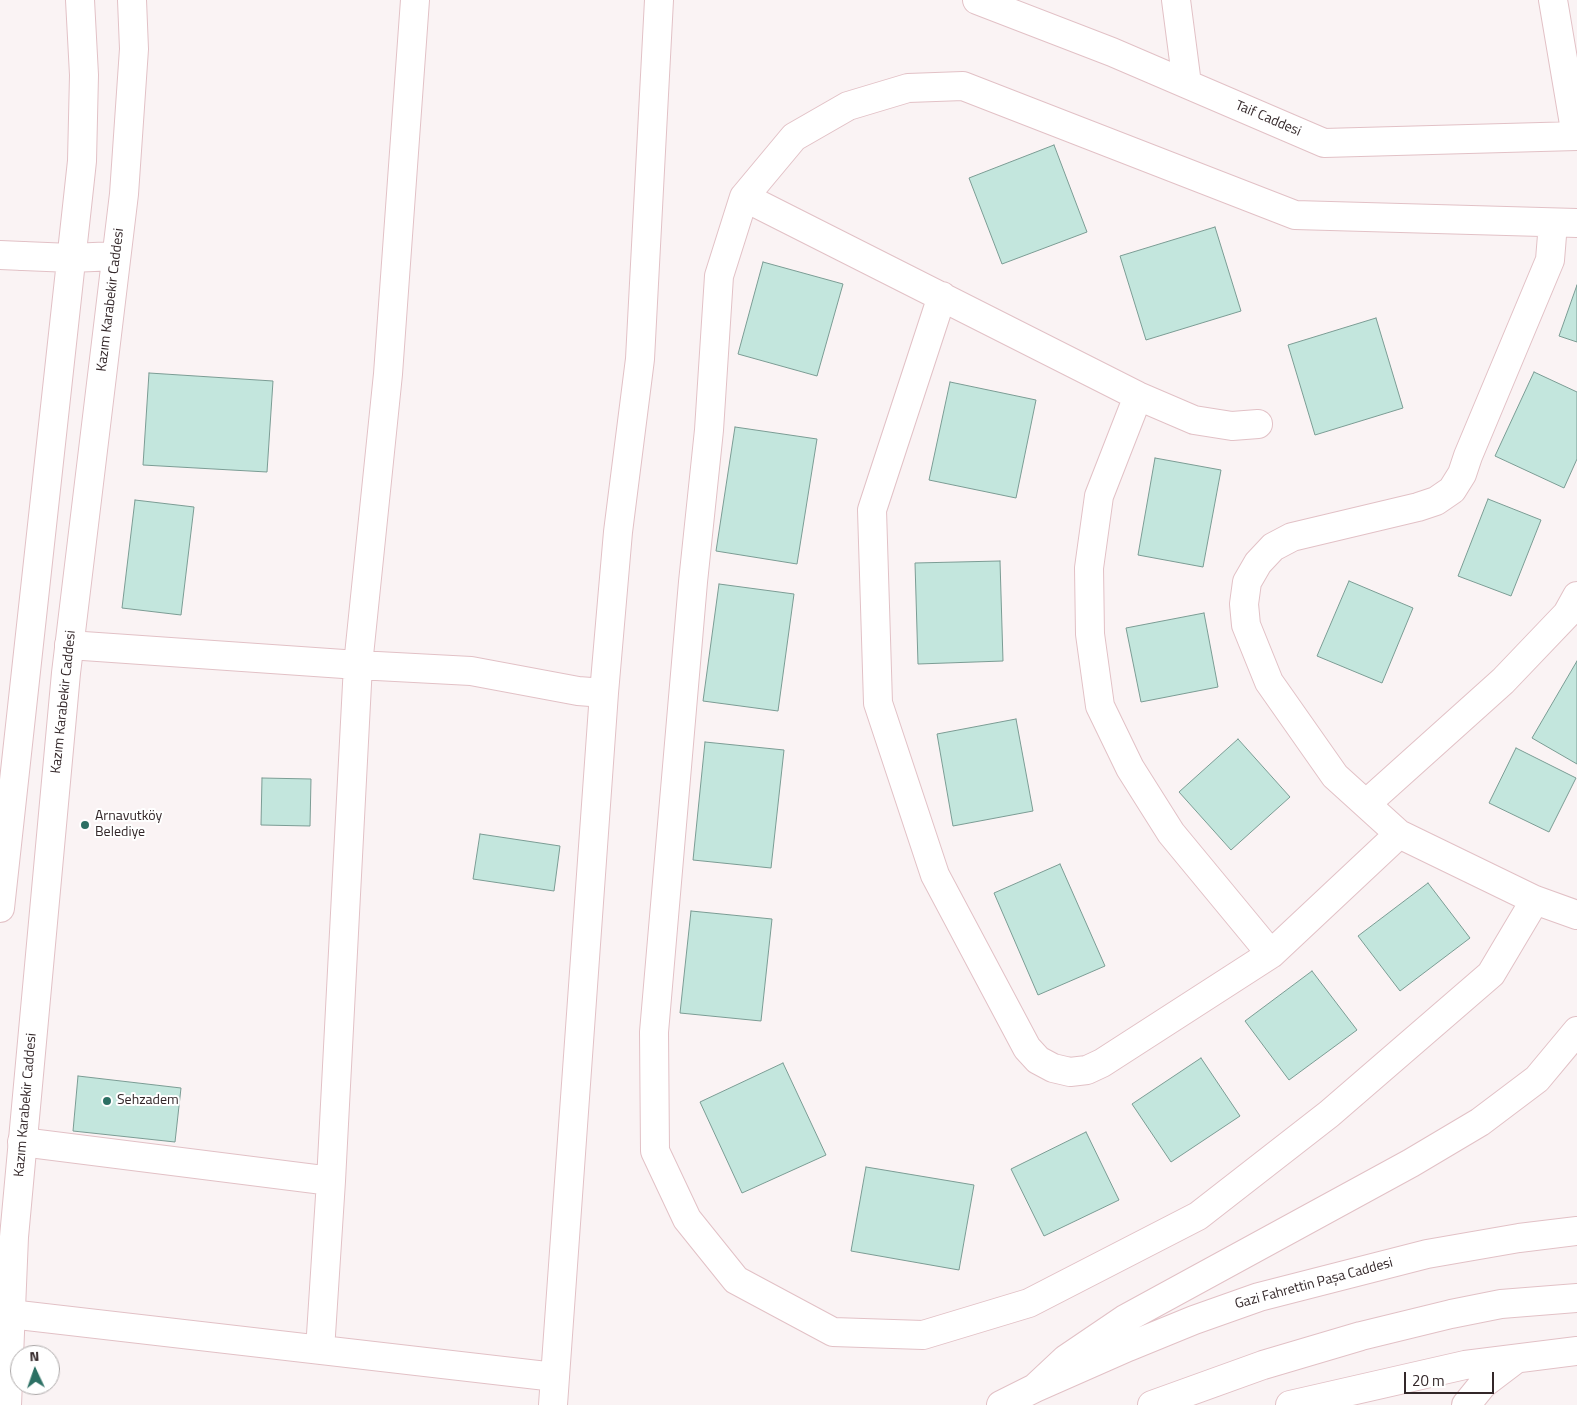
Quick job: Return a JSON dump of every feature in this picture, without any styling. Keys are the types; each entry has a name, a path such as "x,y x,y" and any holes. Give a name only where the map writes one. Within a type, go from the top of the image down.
{"main road":[{"path":"0,908 82,161 84,75 80,0"},
{"name":"Kazım Karabekir Caddesi","path":"7,1405 10,1314 6,1280 7,1236 22,1142 70,645 124,194 134,49 132,0"},
{"path":"320,1350 331,1181 358,665 388,374 415,0"},
{"path":"553,1405 604,693 618,532 640,359 659,0"},
{"name":"Taif Caddesi","path":"977,0 1112,52 1324,143 1576,136"},
{"path":"1176,0 1187,84"},
{"path":"1553,0 1576,136"},
{"path":"1535,900 1491,974 1330,1114 1198,1216 1029,1303 922,1335 833,1332 736,1280 687,1219 655,1151 654,1032 692,592 709,430 719,276 744,197 794,137 848,106 908,88 963,86 1295,214 1565,223 1462,474 1452,490 1436,501 1418,507 1292,537 1273,547 1258,562 1247,582 1244,604 1246,625 1269,682 1335,776 1399,834 1535,900 1577,915"},
{"path":"744,197 1138,396 1194,420 1232,426 1258,424"},
{"path":"11,255 71,258 116,256"},
{"path":"11,255 43,269 67,298"},
{"path":"942,296 872,510 878,704 935,875 1027,1048 1038,1060 1053,1068 1070,1072 1087,1070 1102,1063 1271,954 1399,834"},
{"path":"1138,396 1099,496 1090,568 1090,634 1100,706 1130,768 1170,833 1271,954"},
{"path":"1366,804 1502,681 1566,614 1577,596"},
{"path":"70,645 358,665 471,670 578,691 604,693"},
{"path":"1002,1405 1035,1388 1066,1359 1125,1319 1411,1163 1480,1122 1537,1079 1577,1031"},
{"path":"22,1142 331,1181"},
{"name":"Gazi Fahrettin Paşa Caddesi","path":"1035,1388 1128,1347 1259,1297 1427,1254 1519,1238 1577,1231"},
{"path":"1152,1405 1262,1365 1361,1336 1501,1304 1577,1298"},
{"path":"10,1314 555,1377"},
{"path":"1290,1405 1465,1365 1577,1351"},
{"path":"1466,1405 1483,1384 1516,1359"}],"building":[{"path":"1054,145 1087,232 1002,264 969,178"},
{"path":"1215,227 1241,311 1146,340 1120,256"},
{"path":"763,262 843,284 817,376 738,354"},
{"path":"1577,285 1577,342 1559,336"},
{"path":"1376,318 1403,408 1315,435 1288,345"},
{"path":"1534,372 1577,392 1577,459 1564,488 1495,456"},
{"path":"149,373 273,381 267,472 143,465"},
{"path":"950,382 1036,400 1016,498 929,480"},
{"path":"735,427 817,439 797,564 716,551"},
{"path":"1155,458 1221,470 1203,567 1138,555"},
{"path":"1488,499 1541,520 1511,596 1458,576"},
{"path":"135,500 194,507 181,615 122,608"},
{"path":"1000,561 1003,661 918,664 915,563"},
{"path":"1349,581 1413,608 1382,683 1317,656"},
{"path":"719,584 794,594 778,711 703,701"},
{"path":"1204,613 1218,687 1141,702 1126,628"},
{"path":"1577,661 1577,764 1532,738"},
{"path":"1016,719 1033,811 953,826 937,734"},
{"path":"1238,739 1290,797 1231,850 1179,792"},
{"path":"705,742 784,750 771,868 693,860"},
{"path":"1516,748 1576,778 1549,832 1489,803"},
{"path":"262,778 311,779 310,826 261,825"},
{"path":"480,834 560,846 554,891 473,879"},
{"path":"1060,864 1105,966 1038,995 994,893"},
{"path":"1428,883 1470,938 1400,991 1358,936"},
{"path":"691,911 772,919 761,1021 680,1013"},
{"path":"1312,971 1357,1030 1289,1080 1245,1021"},
{"path":"1201,1058 1240,1116 1171,1162 1132,1104"},
{"path":"783,1063 826,1155 742,1193 700,1102"},
{"path":"78,1076 181,1088 175,1142 73,1131"},
{"path":"1086,1132 1119,1200 1044,1236 1011,1169"},
{"path":"866,1167 974,1185 959,1270 851,1251"}],"place":[{"name":"Arnavutköy Belediye","path":"85,825"},
{"name":"Sehzadem","path":"107,1101"}]}
